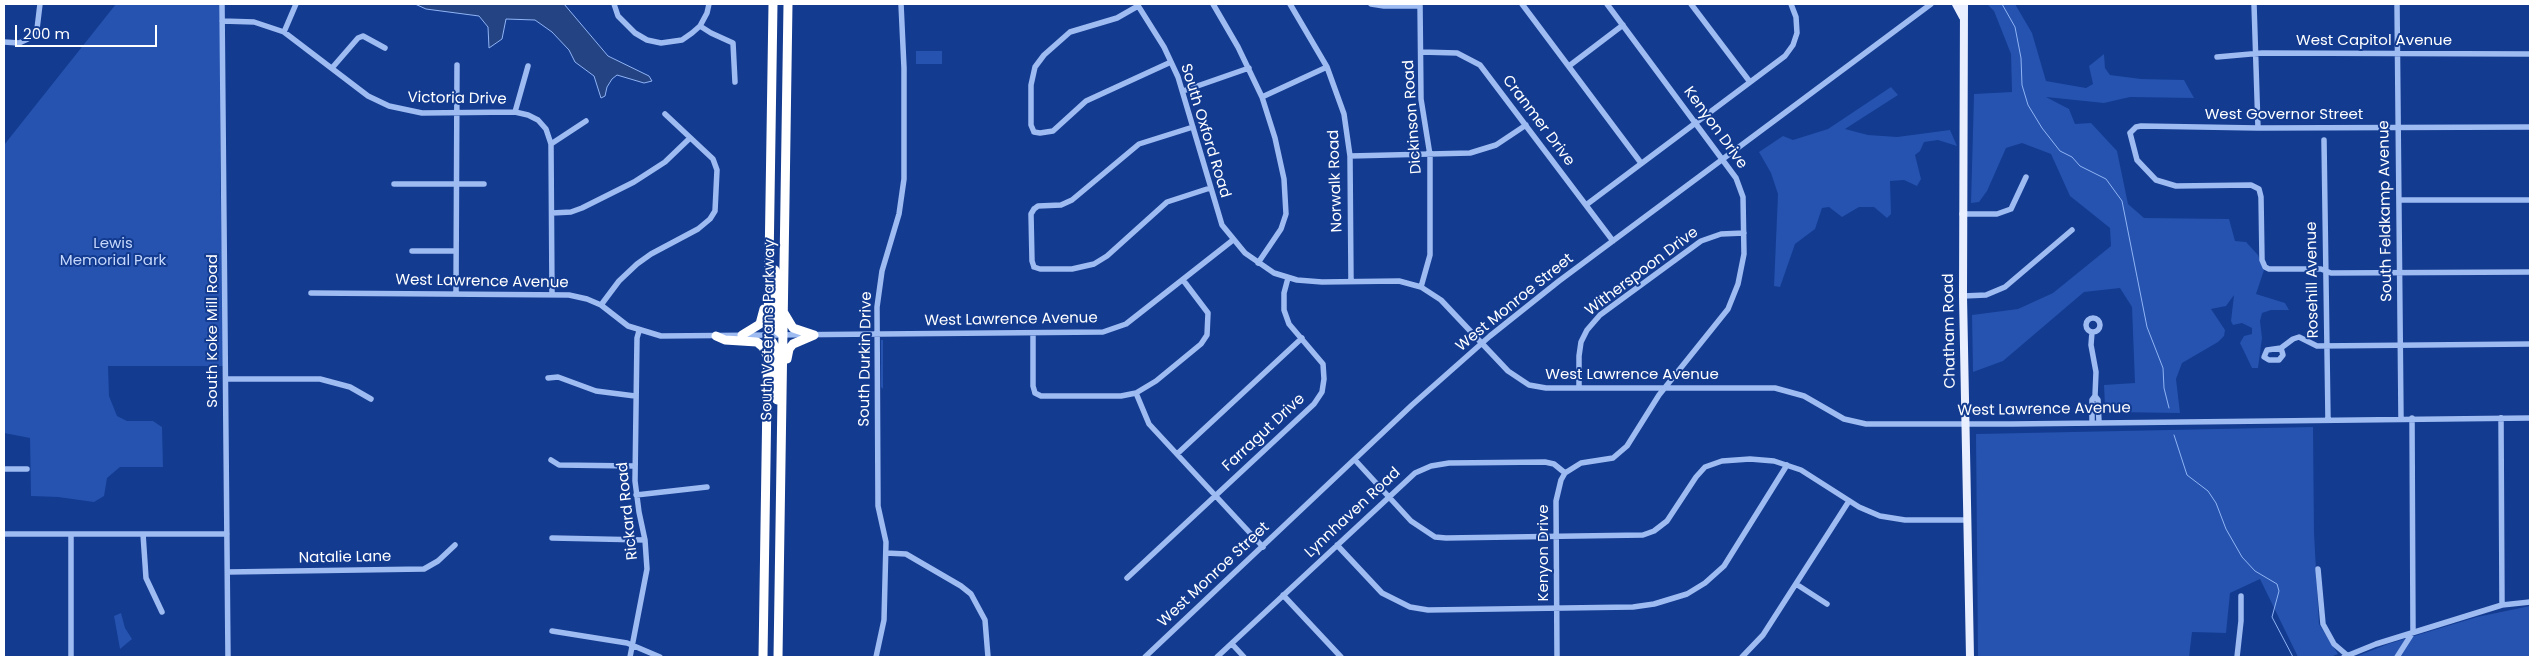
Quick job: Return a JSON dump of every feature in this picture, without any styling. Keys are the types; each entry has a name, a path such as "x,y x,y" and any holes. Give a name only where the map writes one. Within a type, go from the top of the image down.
{"highway":[{"name":"South Veterans Parkway","path":"763,657 773,4"},
{"name":"South Veterans Parkway","path":"778,657 788,4"},
{"path":"770,205 774,224 776,324 778,330 783,335"},
{"path":"742,335 759,325 764,316 765,260 769,252"},
{"path":"784,312 793,328 814,335"},
{"path":"768,335 774,345 778,456 781,471"},
{"path":"782,426 786,418 787,353 793,344 814,335"},
{"path":"716,336 725,340 757,342 763,347 768,359"}],"main road":[{"path":"1956,4 1961,11 1964,24"},
{"name":"Chatham Road","path":"1964,4 1962,214 1970,657"}],"street":[{"path":"4,42 18,43 32,38 37,29 40,4"},
{"name":"South Koke Mill Road","path":"222,4 228,657"},
{"path":"284,32 296,4"},
{"path":"614,4 618,16 635,33 647,40 672,42 687,36 700,26 709,4"},
{"name":"South Durkin Drive","path":"876,657 884,628 886,553 886,536 878,506 877,334 880,285 899,214 905,169 904,46 901,4"},
{"path":"1213,4 1249,68 1262,97 1277,146 1287,204 1281,229 1258,263"},
{"name":"Norwalk Road","path":"1290,4 1326,67 1344,114 1350,156 1351,281"},
{"path":"1371,4 1384,6 1420,5"},
{"path":"1522,4 1642,164"},
{"name":"Kenyon Drive","path":"1557,657 1556,495 1565,473 1581,463 1607,460 1621,453 1665,388 1717,324 1732,300 1743,264 1743,196 1736,178 1607,4"},
{"path":"1691,4 1750,82"},
{"path":"1586,205 1784,56 1793,45 1797,26 1791,4"},
{"name":"West Monroe Street","path":"1145,657 1355,460 1482,344 1531,303 1931,4"},
{"path":"2254,4 2258,128"},
{"name":"South Feldkamp Avenue","path":"2397,4 2401,418"},
{"path":"1137,5 1117,18 1070,32 1044,55 1035,67 1030,85 1032,133 1040,134 1053,131 1086,101 1171,62"},
{"name":"South Oxford Road","path":"1137,5 1171,62 1183,91 1222,225 1233,240"},
{"name":"Dickinson Road","path":"1420,5 1421,99 1430,155 1430,255 1421,287"},
{"name":"Victoria Drive","path":"222,21 254,22 284,32 368,96 389,106 413,112 514,112 528,115 538,120 546,129 551,144 552,295"},
{"path":"1569,66 1623,25"},
{"path":"700,26 711,34 733,43 735,82"},
{"path":"332,68 358,38 363,36 385,48"},
{"name":"Cranmer Drive","path":"1421,52 1448,52 1474,60 1494,83 1613,242"},
{"name":"West Capitol Avenue","path":"2217,57 2256,53 2397,52 2401,55 2530,54"},
{"path":"456,294 457,65"},
{"path":"514,112 528,66"},
{"path":"1262,97 1326,67"},
{"path":"1183,91 1249,68"},
{"path":"601,305 619,281 637,264 651,254 698,229 713,215 716,203 715,165 710,156 665,114"},
{"path":"551,144 586,121"},
{"path":"1350,156 1460,155 1483,150 1508,138 1526,125"},
{"name":"West Governor Street","path":"2326,272 2321,269 2274,270 2265,267 2262,260 2261,197 2259,189 2251,185 2176,186 2156,180 2137,160 2127,132 2141,126 2258,128 2530,127"},
{"path":"1193,128 1139,144 1072,200 1061,205 1032,207 1033,268 1072,269 1094,264 1107,256 1167,202 1210,188"},
{"path":"552,213 571,212 582,208 634,182 665,162 690,138"},
{"name":"Rosehill Avenue","path":"2324,140 2328,419"},
{"path":"1962,214 1997,214 2011,209 2026,178"},
{"path":"394,184 484,184"},
{"path":"2399,200 2530,200"},
{"path":"1963,296 1986,295 1997,292 2052,249 2072,230"},
{"name":"Witherspoon Drive","path":"1579,388 1581,342 1587,330 1600,316 1701,241 1721,234 1744,234"},
{"name":"West Lawrence Avenue","path":"311,293 552,295 578,297 601,305 621,322 639,331 661,336 1109,331 1126,324 1233,240 1258,263 1288,278 1313,282 1399,281 1421,287 1440,300 1520,381 1537,387 1775,388 1804,396 1834,415 1857,423 1966,424 2530,418"},
{"path":"412,251 456,251"},
{"path":"2326,272 2530,272"},
{"name":"Farragut Drive","path":"1127,578 1216,496 1319,396 1324,379 1323,364 1289,324 1284,310 1284,293 1288,278"},
{"path":"1033,332 1033,395 1121,396 1136,393 1196,349 1207,335 1208,314 1183,280"},
{"name":"Rickard Road","path":"630,657 647,569 646,540 636,495 634,466 636,338 639,331"},
{"path":"2092,332 2091,345 2096,372 2095,396 2098,400 2095,422"},
{"path":"1177,454 1302,338"},
{"path":"2281,348 2293,339 2299,338 2305,338 2317,346 2530,344"},
{"path":"548,378 558,378 596,391 635,396"},
{"path":"226,379 320,379 350,387 371,399"},
{"path":"1136,393 1149,424 1263,547"},
{"path":"2398,657 2413,632 2412,418"},
{"path":"2501,418 2502,605"},
{"path":"1355,460 1411,521 1435,537 1556,537 1649,533 1667,521 1696,477 1709,466 1722,461 1750,459 1774,461 1801,470 1870,513 1905,520 1968,520"},
{"path":"550,460 559,465 634,466"},
{"name":"Lynnhaven Road","path":"1217,657 1415,473 1440,464 1545,462 1554,464 1565,473"},
{"path":"1337,545 1382,593 1410,607 1428,610 1644,606 1672,600 1694,590 1714,576 1732,556 1787,465"},
{"path":"4,469 27,469"},
{"path":"636,495 707,487"},
{"path":"1742,657 1763,636 1850,501"},
{"path":"4,534 227,534"},
{"path":"71,534 71,657"},
{"path":"143,534 146,578 162,612"},
{"path":"552,538 646,540"},
{"name":"Natalie Lane","path":"228,572 424,569 455,545"},
{"path":"886,553 906,554 962,586 970,594 985,620 988,657"},
{"path":"2318,569 2323,624 2334,644 2346,656 2413,632 2502,605 2530,602"},
{"path":"1796,584 1827,604"},
{"path":"1283,596 1341,657"},
{"path":"2237,657 2241,621 2241,596"},
{"path":"552,631 632,645 660,657"},
{"path":"1232,644 1244,657"}],"green space":[{"name":"Lewis Memorial Park","path":"116,4 220,4 220,172 225,366 108,366 109,396 117,416 127,421 153,421 162,427 163,467 120,467 107,478 104,496 94,502 58,497 31,496 30,438 4,433 4,145"},
{"path":"1987,4 2015,4 2032,33 2046,81 2086,88 2093,84 2089,66 2104,54 2105,68 2110,75 2141,79 2184,80 2194,98 2130,97 2104,103 2046,97 2069,109 2075,124 2091,123 2117,151 2128,204 2144,218 2229,219 2235,241 2246,242 2258,255 2264,270 2256,294 2285,303 2289,310 2271,310 2262,313 2260,321 2262,338 2258,368 2252,368 2240,343 2244,336 2252,334 2252,328 2242,323 2233,325 2231,321 2234,295 2226,306 2211,309 2225,330 2224,336 2218,342 2182,363 2176,379 2180,413 2111,412 2105,406 2104,385 2135,383 2132,307 2120,288 2084,292 2003,361 1973,372 1972,315 2018,309 2053,293 2111,246 2110,228 2070,196 2051,154 2022,143 2006,148 1987,191 1979,202 1971,203 1974,94 2012,92 2011,54 1994,11"},
{"path":"916,51 942,51 942,64 916,64"},
{"path":"1891,87 1898,95 1845,129 1868,135 1897,137 1950,130 1957,146 1938,140 1924,142 1920,151 1915,155 1921,179 1917,186 1904,180 1890,181 1891,214 1887,218 1874,207 1859,207 1842,217 1829,207 1822,208 1815,229 1795,244 1780,287 1774,286 1778,194 1771,173 1759,152 1783,136 1793,140 1828,129"},
{"path":"881,340 883,340 883,389 881,387"},
{"path":"2313,427 2314,533 2319,624 2338,654 2330,657 2298,657 2260,579 2230,593 2226,633 2192,632 2189,657 1978,657 1976,434"},
{"path":"2530,606 2530,657 2355,657 2388,644 2477,617"},
{"path":"121,613 125,628 132,639 120,649 114,616"}],"shaded area":[{"path":"415,4 564,4 608,56 649,76 652,81 644,83 617,75 607,87 605,96 601,98 594,76 575,62 569,50 552,32 535,20 506,19 502,39 489,48 488,27 479,16 426,9"}],"waterway":[{"path":"2002,4 2015,27 2021,58 2022,85 2028,105 2042,128 2060,151 2072,157 2080,166 2106,179 2122,201 2147,327 2163,368 2164,388 2169,408"},
{"path":"2174,435 2187,475 2208,491 2216,503 2226,529 2242,557 2255,571 2277,584 2279,591 2272,617 2293,657"}]}
